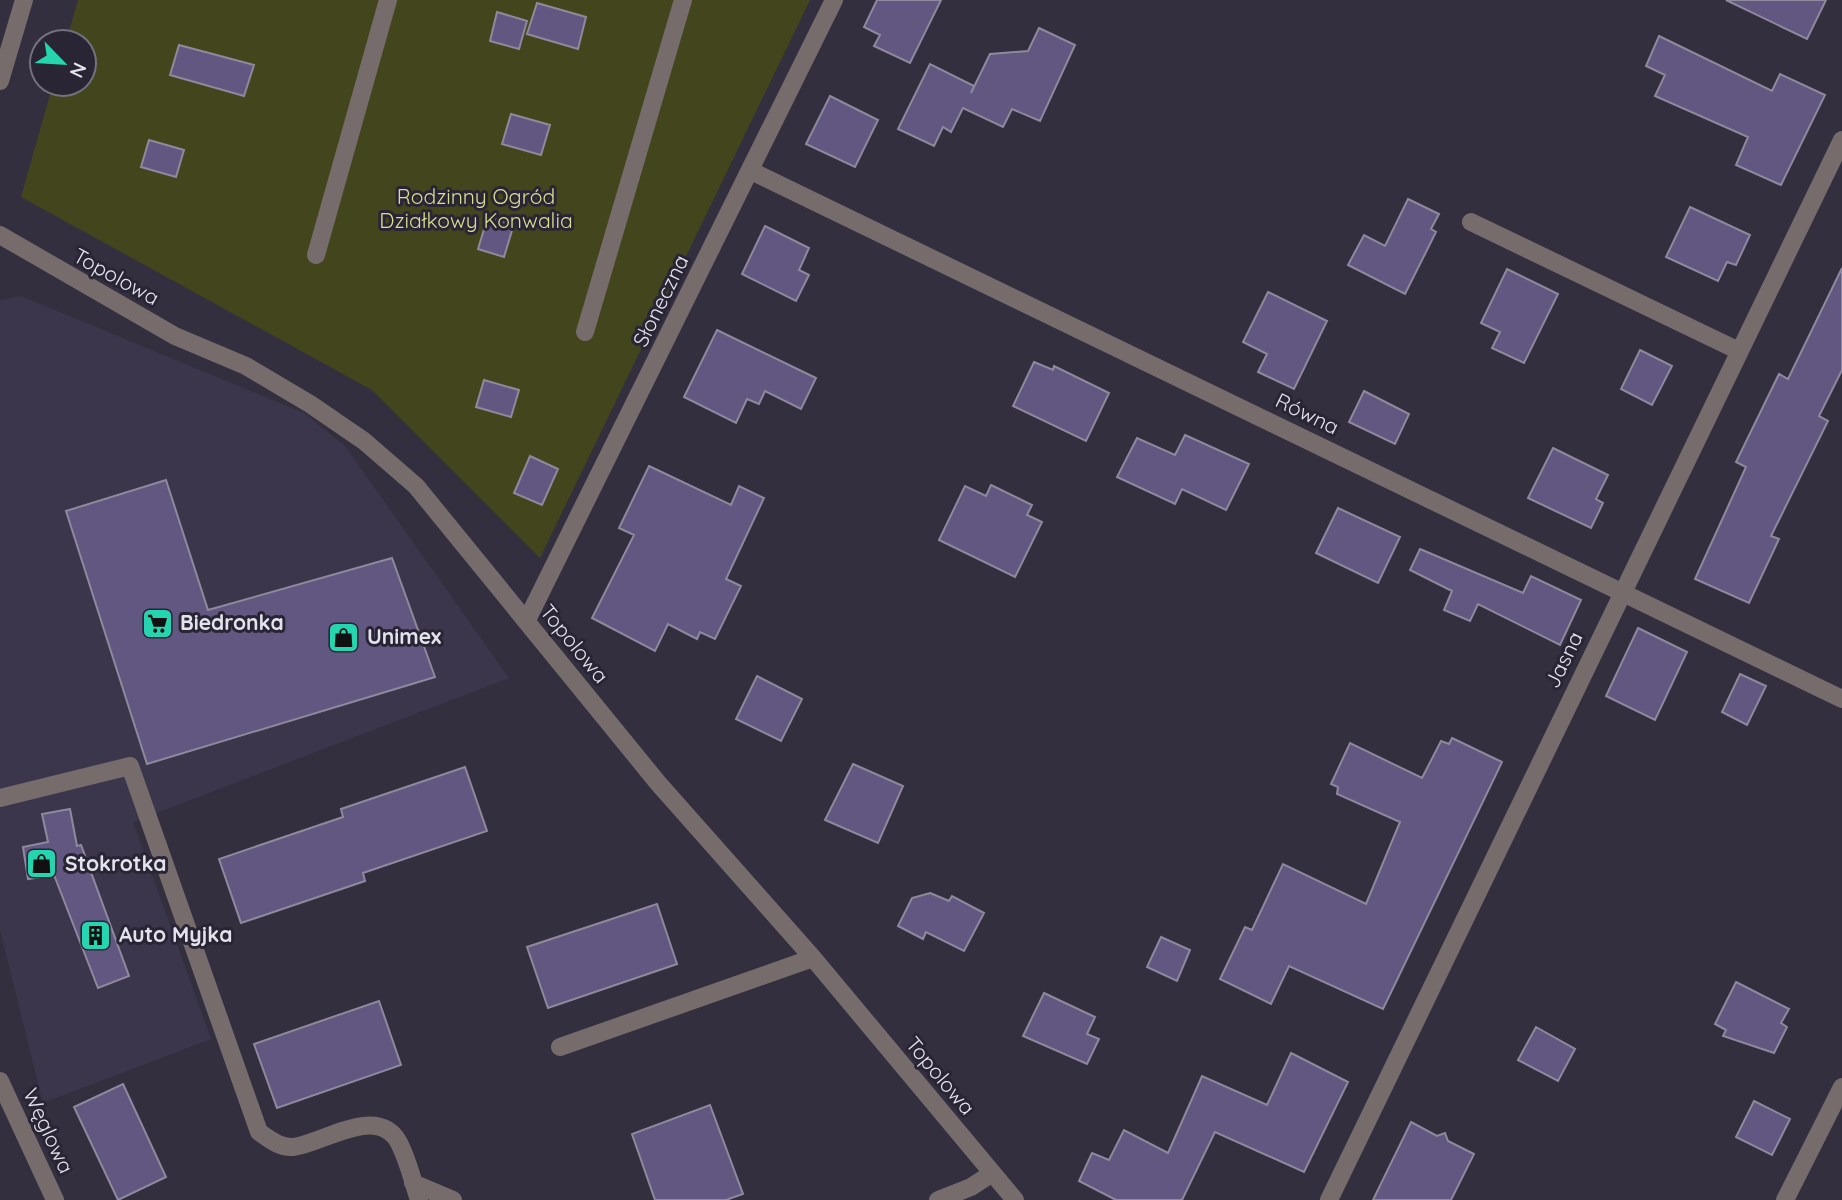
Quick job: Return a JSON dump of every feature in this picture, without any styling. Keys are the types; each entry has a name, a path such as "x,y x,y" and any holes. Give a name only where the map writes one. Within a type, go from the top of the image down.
{"street":[{"path":"0,81 24,0"},
{"path":"316,255 388,0"},
{"path":"585,332 682,0"},
{"name":"Słoneczna","path":"527,620 834,0"},
{"name":"Jasna","path":"1329,1200 1842,140"},
{"name":"Równa","path":"751,171 1842,699"},
{"path":"1471,222 1739,351"},
{"name":"Topolowa","path":"0,235 175,336 246,366 364,441 416,486 658,783 813,958 1015,1200"},
{"path":"0,798 130,766 259,1132 275,1143 292,1147 357,1125 382,1128 398,1140 416,1191 453,1200"},
{"path":"560,1047 813,958"},
{"name":"Węglowa","path":"0,1081 55,1200"},
{"path":"1785,1200 1842,1087"},
{"path":"939,1200 971,1187 991,1174"}],"shaded area":[{"path":"21,296 304,413 345,446 509,678 133,822 211,1039 43,1103 0,930 0,300"}],"green space":[{"name":"Rodzinny Ogród Działkowy Konwalia","path":"78,0 810,0 540,558 372,390 21,197 49,98 98,98 98,28 70,28"}],"building":[{"path":"877,0 941,0 910,63 874,46 880,35 864,27"},
{"path":"1726,0 1826,0 1807,39"},
{"path":"537,3 586,17 578,49 527,34"},
{"path":"497,12 527,21 519,49 490,41"},
{"path":"1039,28 1075,45 1040,121 1012,109 1003,127 963,108 951,132 943,127 934,146 898,129 930,64 974,86 971,93 990,54 1028,51"},
{"path":"1659,36 1772,91 1780,74 1825,95 1781,185 1736,165 1748,137 1655,96 1665,75 1646,66"},
{"path":"179,45 254,65 244,96 170,75"},
{"path":"830,96 878,120 855,167 806,144"},
{"path":"511,114 550,125 541,155 502,144"},
{"path":"149,140 184,150 176,177 141,167"},
{"path":"1408,199 1439,214 1431,229 1436,232 1405,294 1348,265 1364,235 1385,246"},
{"path":"1690,207 1750,235 1736,265 1727,262 1718,281 1666,257"},
{"path":"488,216 514,224 504,257 478,249"},
{"path":"765,226 809,248 799,270 809,275 796,301 742,274"},
{"path":"1842,268 1842,370 1819,416 1828,421 1771,536 1779,539 1749,603 1695,579 1746,467 1736,462 1779,374 1788,379"},
{"path":"1507,269 1558,294 1524,363 1492,348 1500,332 1481,323"},
{"path":"1268,292 1327,321 1294,389 1258,372 1267,354 1243,342"},
{"path":"717,330 816,378 801,409 765,391 759,404 747,399 736,423 684,397"},
{"path":"1640,350 1672,366 1652,405 1621,389"},
{"path":"1034,362 1053,370 1054,366 1109,393 1086,441 1013,406"},
{"path":"484,380 519,390 511,417 476,407"},
{"path":"1364,391 1409,414 1395,444 1349,422"},
{"path":"1185,435 1249,464 1226,510 1182,489 1175,504 1117,477 1137,438 1175,455"},
{"path":"1553,448 1608,475 1596,499 1603,503 1591,528 1528,498"},
{"path":"530,456 558,469 542,505 514,493"},
{"path":"649,466 731,505 739,486 764,498 726,579 741,586 715,639 700,632 697,639 668,624 655,651 592,618 634,535 619,528"},
{"path":"166,480 208,610 392,558 435,677 147,764 66,511"},
{"path":"991,485 1032,505 1027,515 1042,522 1015,577 939,540 965,486 986,496"},
{"path":"1338,508 1400,537 1378,583 1316,553"},
{"path":"1420,549 1523,593 1531,576 1581,600 1560,645 1478,604 1470,621 1444,610 1452,591 1410,570"},
{"path":"1638,628 1687,652 1655,720 1606,696"},
{"path":"1740,674 1766,686 1747,725 1722,712"},
{"path":"757,676 802,699 781,741 736,719"},
{"path":"1452,738 1502,762 1383,1009 1289,966 1271,1004 1220,979 1245,927 1252,930 1283,864 1366,904 1400,822 1337,794 1338,787 1331,784 1350,743 1422,778 1441,741 1449,744"},
{"path":"853,764 903,786 878,843 825,820"},
{"path":"465,767 487,831 363,873 365,881 241,923 219,859 343,817 341,809"},
{"path":"70,809 77,846 81,845 129,976 98,988 54,875 28,879 23,847 48,842 42,814"},
{"path":"930,893 949,901 952,896 984,913 964,951 926,932 923,939 898,926 912,898"},
{"path":"657,904 677,964 548,1008 527,947"},
{"path":"1161,937 1190,950 1177,981 1147,967"},
{"path":"1736,982 1789,1009 1781,1023 1787,1027 1774,1053 1723,1036 1726,1030 1715,1024"},
{"path":"1044,993 1095,1017 1087,1034 1099,1039 1087,1064 1023,1036"},
{"path":"379,1001 401,1065 277,1108 254,1044"},
{"path":"1536,1027 1575,1049 1558,1081 1518,1060"},
{"path":"1291,1053 1348,1082 1304,1172 1215,1132 1182,1200 1116,1200 1079,1181 1092,1153 1109,1160 1124,1130 1168,1153 1202,1076 1267,1105"},
{"path":"123,1084 166,1177 118,1200 74,1107"},
{"path":"1754,1101 1790,1119 1772,1155 1736,1137"},
{"path":"710,1105 743,1194 726,1200 655,1200 632,1134"},
{"path":"1411,1122 1437,1136 1445,1133 1448,1141 1474,1154 1451,1200 1373,1200"}],"place":[{"name":"Biedronka","path":"157,623"},
{"name":"Unimex","path":"344,637"},
{"name":"Stokrotka","path":"42,864"},
{"name":"Auto Myjka","path":"96,935"}]}
